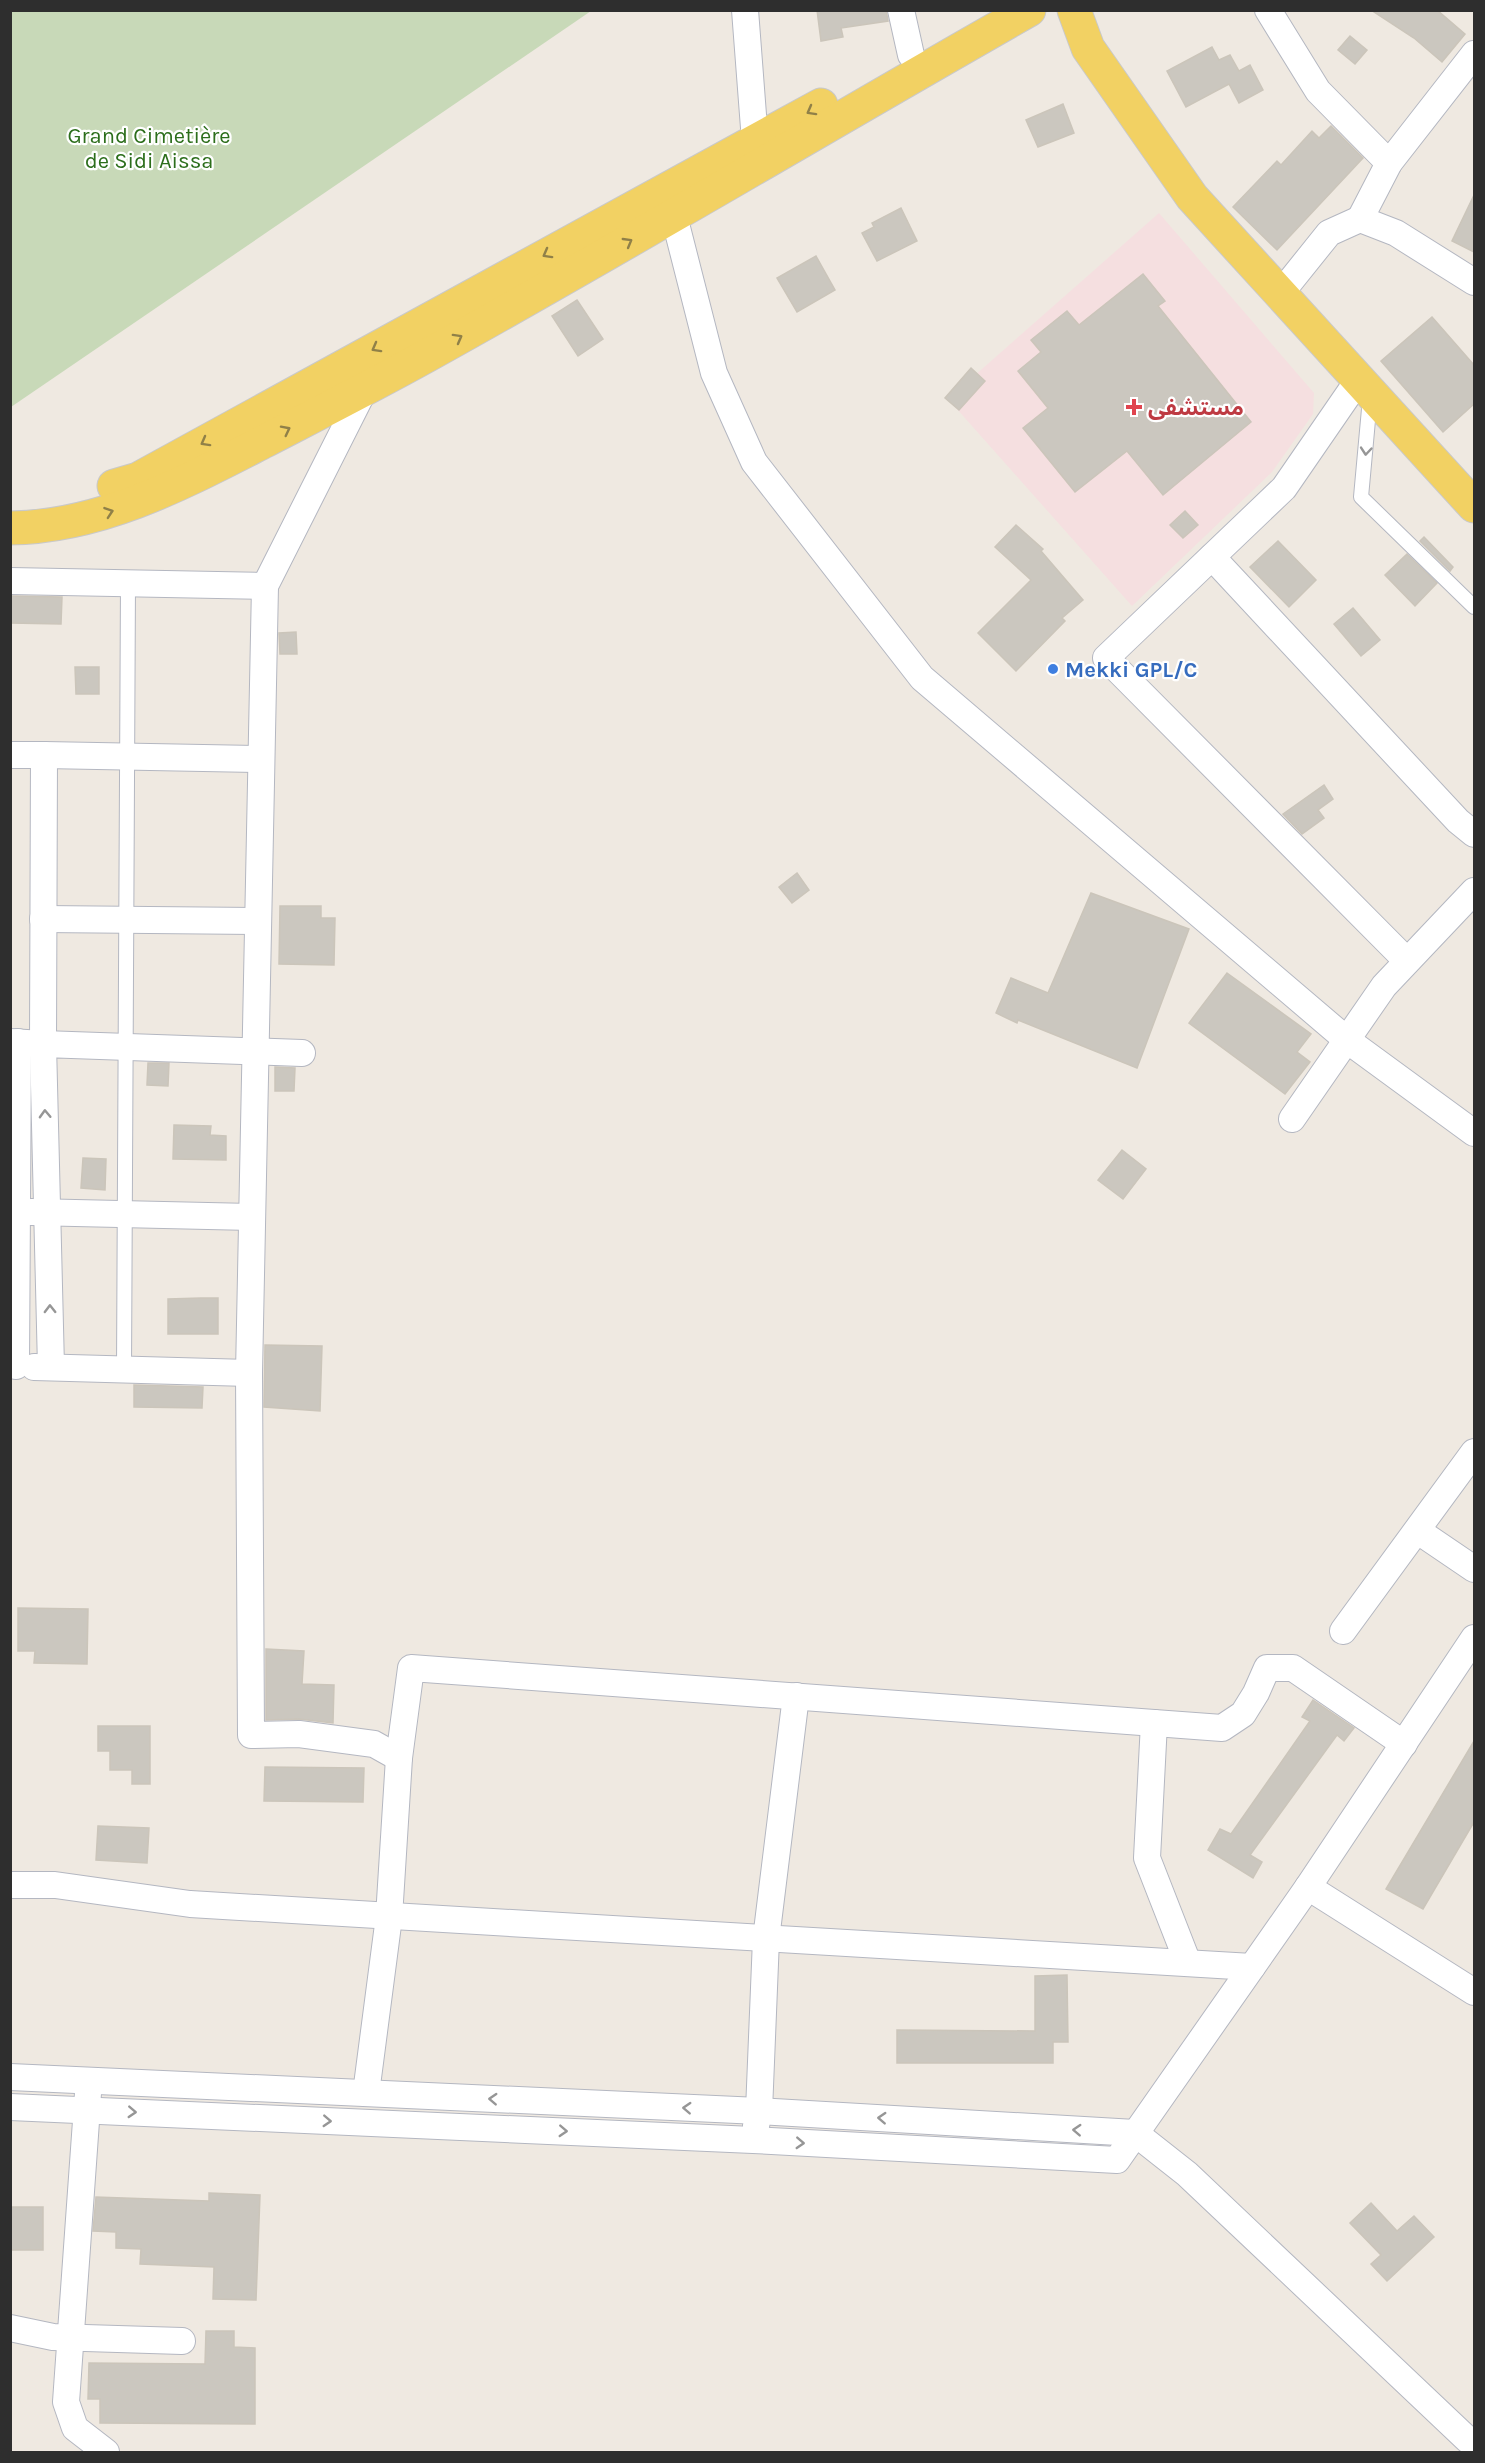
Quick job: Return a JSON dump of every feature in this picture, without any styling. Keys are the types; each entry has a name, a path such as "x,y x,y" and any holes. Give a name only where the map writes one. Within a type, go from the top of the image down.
{"main road":[{"path":"10,528 37,528 106,514 186,482 364,390 668,204 755,141 990,10"},
{"path":"10,511 59,505 138,478 668,204 1029,10"},
{"path":"1074,10 1088,48 1192,197 1474,506"}],"street":[{"path":"746,10 755,141"},
{"path":"901,10 910,55"},
{"path":"1268,10 1318,91 1389,163"},
{"path":"1280,294 1329,234 1360,219 1389,163 1474,54"},
{"path":"668,204 714,373 754,462 922,678 1347,1040 1474,1132"},
{"path":"1360,219 1396,233 1474,282"},
{"path":"1365,386 1284,488 1106,658 1407,961"},
{"path":"364,390 265,586 249,1373 251,1735 299,1734 374,1744 399,1758"},
{"path":"1212,557 1458,821 1474,834"},
{"path":"10,581 265,586"},
{"path":"10,754 261,759"},
{"path":"44,755 43,919 24,1042 14,1212 13,1366 249,1373"},
{"path":"1292,1119 1384,986 1474,891"},
{"path":"43,919 258,921"},
{"path":"24,1042 302,1053"},
{"path":"24,1042 47,1213 51,1367"},
{"path":"14,1212 252,1217"},
{"path":"1343,1631 1474,1452"},
{"path":"1418,1531 1474,1569"},
{"path":"10,2107 753,2140 1117,2160 1308,1887 1474,1638"},
{"path":"366,2093 389,1917 399,1758 411,1668 1222,1728 1243,1714 1256,1693 1267,1668 1293,1668 1404,1744"},
{"path":"753,2140 759,2111 766,1939 796,1696"},
{"path":"1154,1723 1147,1858 1188,1963"},
{"path":"10,1885 55,1884 190,1904 1252,1967"},
{"path":"1308,1887 1474,1992"},
{"path":"10,2077 759,2111 1135,2133 1187,2174 1468,2440 1474,2442"},
{"path":"88,2080 66,2402 75,2428 106,2452"},
{"path":"10,2328 53,2337 182,2341"}],"lane":[{"path":"1365,386 1361,497 1474,607"},
{"path":"124,1369 128,583"}],"shaded area":[{"name":"مستشفى","path":"1159,213 1314,393 1313,414 1272,472 1132,606 948,399"}],"green space":[{"name":"Grand Cimetière de Sidi Aissa","path":"11,10 591,10 591,11 11,407"}],"building":[{"path":"817,10 886,10 888,21 841,28 843,37 821,41"},
{"path":"1371,10 1437,10 1465,34 1442,62 1414,38"},
{"path":"1350,36 1367,50 1355,64 1338,50"},
{"path":"1212,47 1219,60 1230,55 1239,71 1250,65 1263,90 1239,103 1229,84 1186,107 1167,71"},
{"path":"1063,104 1074,133 1038,147 1026,120"},
{"path":"1331,126 1363,158 1277,250 1233,207 1277,161 1281,165 1312,131 1319,138"},
{"path":"1474,195 1474,252 1452,241"},
{"path":"901,208 917,241 877,261 862,233 874,227 872,223"},
{"path":"816,256 835,290 797,312 777,278"},
{"path":"1143,274 1165,301 1158,306 1251,422 1163,495 1127,451 1075,492 1023,428 1048,408 1018,371 1041,352 1031,340 1067,311 1079,325"},
{"path":"577,300 603,339 578,356 552,316"},
{"path":"1432,317 1474,365 1474,404 1443,432 1381,361"},
{"path":"971,368 985,381 959,410 945,398"},
{"path":"1185,511 1198,525 1183,538 1170,525"},
{"path":"1016,525 1043,549 1041,551 1083,600 1062,618 1065,621 1016,671 978,633 1031,580 995,547"},
{"path":"1424,537 1453,567 1450,571 1420,541"},
{"path":"1278,541 1316,580 1289,607 1250,567"},
{"path":"1407,554 1437,583 1415,606 1385,575"},
{"path":"10,596 62,597 61,624 10,623"},
{"path":"1353,608 1380,640 1361,656 1334,624"},
{"path":"296,632 297,654 280,654 279,633"},
{"path":"75,667 99,667 99,694 76,694"},
{"path":"1324,785 1333,799 1318,810 1324,818 1302,834 1283,814"},
{"path":"797,873 809,890 792,903 779,887"},
{"path":"1091,893 1189,929 1137,1068 996,1013 1011,978 1048,993"},
{"path":"280,906 321,906 321,918 335,918 334,965 279,964"},
{"path":"1227,973 1311,1034 1297,1052 1310,1062 1285,1094 1189,1023"},
{"path":"148,1063 169,1063 168,1086 147,1085"},
{"path":"275,1067 295,1068 294,1091 275,1091"},
{"path":"174,1125 211,1126 210,1135 226,1136 226,1160 173,1159"},
{"path":"1122,1150 1146,1169 1123,1199 1098,1180"},
{"path":"83,1158 106,1159 105,1190 81,1188"},
{"path":"218,1298 218,1334 168,1334 168,1299"},
{"path":"265,1345 322,1346 320,1411 264,1407"},
{"path":"134,1385 203,1387 202,1408 134,1407"},
{"path":"18,1608 88,1609 87,1664 34,1663 35,1651 18,1651"},
{"path":"266,1649 304,1651 302,1684 334,1685 333,1723 299,1719 266,1720"},
{"path":"1313,1700 1354,1728 1344,1741 1337,1735 1250,1855 1262,1862 1253,1878 1208,1850 1220,1829 1231,1834 1310,1721 1302,1717"},
{"path":"98,1726 150,1726 150,1784 132,1784 132,1770 110,1770 110,1751 98,1751"},
{"path":"1474,1741 1474,1822 1423,1909 1386,1889"},
{"path":"265,1767 364,1768 363,1802 264,1801"},
{"path":"98,1826 149,1828 147,1863 96,1860"},
{"path":"1067,1975 1068,2042 1053,2042 1053,2063 897,2063 897,2030 1035,2031 1035,1976"},
{"path":"209,2193 260,2195 256,2300 213,2299 214,2267 140,2264 141,2249 116,2248 116,2232 93,2231 96,2197 209,2201"},
{"path":"1371,2203 1397,2231 1414,2216 1434,2237 1387,2281 1371,2264 1381,2255 1350,2223"},
{"path":"10,2207 43,2207 43,2250 10,2250"},
{"path":"206,2331 234,2331 234,2347 255,2348 255,2424 100,2423 100,2399 88,2399 89,2363 205,2364"}],"place":[{"name":"مستشفى","path":"1134,407"},
{"name":"Mekki GPL/C","path":"1053,669"}]}
